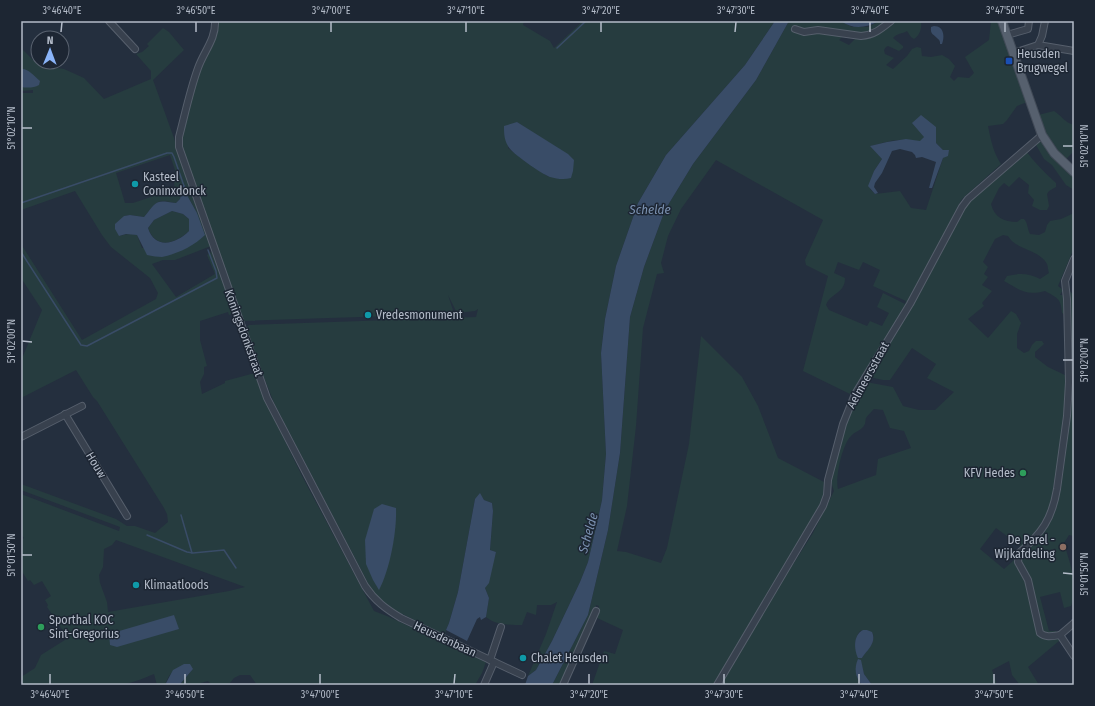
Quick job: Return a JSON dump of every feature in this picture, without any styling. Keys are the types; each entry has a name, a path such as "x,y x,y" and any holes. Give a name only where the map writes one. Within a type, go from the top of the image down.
{"main road":[{"path":"1002,21 1042,135 1054,153 1074,172"}],"street":[{"path":"108,21 135,50"},
{"name":"Koningsdonkstraat","path":"216,21 213,38 202,59 196,76 179,137 179,152 268,398 365,586 373,598 385,609 401,618"},
{"path":"795,28 804,32 818,30 861,36 868,35 882,28 891,21"},
{"path":"1008,35 1028,29 1029,21"},
{"path":"1038,45 1042,36 1045,21"},
{"path":"1014,52 1038,45 1074,52"},
{"name":"Aelmeersstraat","path":"717,685 823,506 827,495 828,480 843,424 855,394 910,304 962,207 968,199 1042,135"},
{"path":"1074,259 1065,281 1067,299 1069,382 1067,416 1055,500 1048,520 1038,535 1019,553 1018,562 1028,580 1040,633 1044,636 1060,635 1074,623"},
{"path":"21,437 82,406"},
{"name":"Houw","path":"65,414 127,516"},
{"path":"563,685 595,613"},
{"name":"Heusdenbaan","path":"401,618 522,675"},
{"name":"Heusdenbaan","path":"484,685 501,627"},
{"path":"1060,635 1074,656"}],"green space":[{"path":"218,21 524,21 523,25 550,41 554,48 583,21 775,21 745,65 666,155 638,203 616,266 605,319 601,353 606,454 602,500 588,562 552,641 536,670 528,676 546,634 557,602 551,605 537,605 536,615 527,612 522,625 498,623 486,617 489,598 485,588 496,552 490,550 493,511 492,503 484,500 482,497 475,499 458,592 445,635 390,608 370,587 275,405 246,328 249,325 476,317 478,309 475,311 457,313 448,295 453,310 450,314 242,321 180,141 198,76","holes":["517,122 530,131 549,177 508,148"]},
{"path":"789,21 841,21 852,27 868,27 879,21 887,21 872,30 864,32 847,34 821,33 844,35 839,40 849,45 857,37 862,38 873,36 895,21 921,21 920,31 914,39 907,31 896,35 893,38 903,46 903,48 899,51 888,46 886,47 884,50 885,54 894,58 886,65 893,69 912,49 917,47 921,48 922,56 931,57 942,55 949,59 955,66 950,77 954,81 958,77 969,78 974,73 965,57 989,40 991,21 998,21 1027,102 1017,106 1003,124 988,126 994,150 1001,164 962,199 957,208 962,211 974,195 1026,151 1040,168 1056,183 1056,187 1047,194 1049,206 1047,210 1040,210 1032,206 1034,200 1028,193 1029,185 1019,177 1009,187 1004,183 999,188 991,204 994,212 1000,218 1008,221 1017,222 1024,219 1030,234 1039,235 1045,232 1050,221 1061,219 1074,213 1074,248 1058,286 1063,290 1060,295 1068,298 1068,290 1074,295 1074,536 1069,535 1064,543 1073,574 1074,590 1071,606 1064,608 1060,592 1040,597 1049,631 1056,631 1059,641 1028,667 1039,685 1020,685 1012,675 1009,661 992,670 997,685 872,685 864,674 861,663 859,681 862,685 592,685 604,651 615,654 623,630 597,618 599,606 596,605 593,616 560,685 552,685 588,615 608,530 620,453 630,317 644,267 665,210 693,164 756,80","holes":["924,137 936,143 943,150 949,150 943,158 926,210 911,208 900,191 875,194 870,189 874,171 882,159 871,146 901,140 920,142","716,160 823,220 805,260 806,265 828,276 803,371 852,395 831,482 834,491 813,533 792,566 787,563 821,502 824,482 778,458 758,406 742,377 701,336 689,444 667,548 661,563 626,552 617,551 627,506 636,426 643,328 657,274 664,273 661,263 668,236 681,209","1003,235 1008,236 1017,245 1039,255 1047,264 1049,273 1040,279 1028,275 1011,275 1007,276 1004,281 1023,291 1033,293 1045,291 1053,295 1058,299 1061,304 1062,313 1065,315 1069,417 1063,472 1058,498 1051,519 1034,542 1004,569 980,549 996,528 1023,548 1049,515 1055,495 1067,376 1048,367 1035,357 1035,352 1044,344 1042,341 1036,341 1029,351 1024,353 1017,348 1017,334 1021,323 1016,314 1011,311 988,338 968,319 984,306 982,303 992,291 982,285 988,277 984,274 988,267 983,262 995,239","838,262 859,270 863,262 880,270 873,286 906,301 905,304 883,293 877,307 889,313 882,326 870,321 867,326 829,310 826,305 828,301 843,287 845,278 834,273","912,348 936,364 927,378 954,392 935,410 919,410 903,406 893,387 866,382 869,377 890,380","874,409 883,410 890,428 904,431 911,448 878,459 876,475 838,489 838,470 842,454 848,440 864,426 866,418","867,630 873,634 872,644 862,658 856,645 860,631"]},
{"path":"163,28 169,32 184,50 153,80 211,246 175,260 163,260 152,264 176,297 215,274 207,255 213,251 235,313 229,315 228,312 200,321 200,340 207,366 204,367 204,374 200,382 202,394 225,383 225,381 255,373 261,392 302,476 374,611 486,662 475,685 257,685 250,675 240,675 234,678 230,683 222,685 212,685 208,681 198,685 182,685 181,683 193,669 179,669 172,672 165,685 157,685 154,674 117,685 21,685 21,677 35,668 41,655 68,638 47,607 48,605 45,600 51,596 42,581 34,585 30,580 28,581 21,570 21,540 24,538 21,534 21,494 119,531 120,527 21,490 21,484 116,519 127,526 135,526 155,533 168,522 167,514 164,508 76,370 21,398 21,361 42,310 21,278 21,244 82,340 156,299 158,293 150,278 111,247 75,191 21,210 21,93 33,93 33,90 21,91 21,48 30,57 30,70 66,70 84,78 104,99 151,79 151,71 136,54 142,52 149,46 147,44","holes":["170,155 175,170 175,195 157,195 133,203 125,203 116,173","185,185 188,197 197,213 199,240 142,248 137,235 128,234 119,236 124,216 130,215 144,217 157,202 164,201 176,203 180,199 183,186","116,540 245,587 108,612 107,602 100,583 99,575 103,567 104,549 112,545"]},
{"path":"1054,111 1066,121 1074,125 1074,151 1065,160 1050,143 1038,115"},
{"path":"1040,139 1053,157 1074,177 1074,190 1066,185 1052,165 1044,159 1035,143"},
{"path":"172,211 183,214 189,219 189,231 184,236 172,242 166,243 156,240 151,235 148,228 154,220"}],"water":[{"name":"Schelde","path":"775,21 789,21 756,80 693,164 665,210 644,267 630,317 620,453 608,530 588,615 552,685 525,685 528,676 536,670 552,641 588,562 602,500 606,454 601,353 605,319 616,266 638,203 666,155 745,65"},
{"path":"841,21 879,21 869,25 855,27"},
{"path":"934,26 940,28 943,32 942,44 940,44 939,40 932,33 931,27"},
{"path":"22,69 29,71 40,81 39,85 30,88 21,87"},
{"path":"921,115 936,127 936,143 943,150 949,150 948,156 943,158 932,188 929,188 936,162 922,157 916,158 912,152 900,149 892,151 882,173 875,183 874,187 878,193 875,194 868,186 874,171 882,159 870,146 906,139 920,141 924,137 912,123"},
{"path":"517,122 568,154 574,160 571,178 560,179 550,177 527,163 510,149 505,138 504,126"},
{"path":"185,185 188,197 197,213 205,235 201,239 179,252 160,257 147,255 137,235 126,234 119,236 115,229 115,224 124,216 130,215 144,217 157,202 176,203 180,199 183,186","holes":["172,211 183,214 189,219 189,231 184,236 172,242 166,243 156,240 151,235 148,228 154,220"]},
{"path":"480,493 484,500 492,503 493,511 490,550 496,552 489,583 485,588 489,598 486,617 481,620 480,617 477,619 467,641 446,630 458,592 475,499"},
{"path":"382,504 396,508 396,517 394,539 389,561 379,590 366,564 365,540 374,509"},
{"path":"174,615 179,629 117,647 110,645 109,634"},
{"path":"863,630 872,632 873,640 871,646 862,658 858,658 855,642 857,635"},
{"path":"858,659 861,660 864,674 872,685 862,685 858,679 856,666"},
{"path":"184,664 190,664 193,669 181,683 182,685 165,685 173,670"}],"waterway":[{"path":"557,48 586,21"},
{"path":"21,203 167,153 172,153 184,186"},
{"path":"21,252 81,345 87,346 217,278 208,250"},
{"path":"181,515 192,553"},
{"path":"147,535 187,552 193,553 224,550 236,568"}],"place":[{"name":"Heusden Brugwegel","path":"1009,61"},
{"name":"Kasteel Coninxdonck","path":"135,184"},
{"name":"Vredesmonument","path":"368,315"},
{"name":"KFV Hedes","path":"1023,473"},
{"name":"De Parel - Wijkafdeling","path":"1063,547"},
{"name":"Klimaatloods","path":"136,585"},
{"name":"Sporthal KOC Sint-Gregorius","path":"41,627"},
{"name":"Chalet Heusden","path":"523,658"}]}
